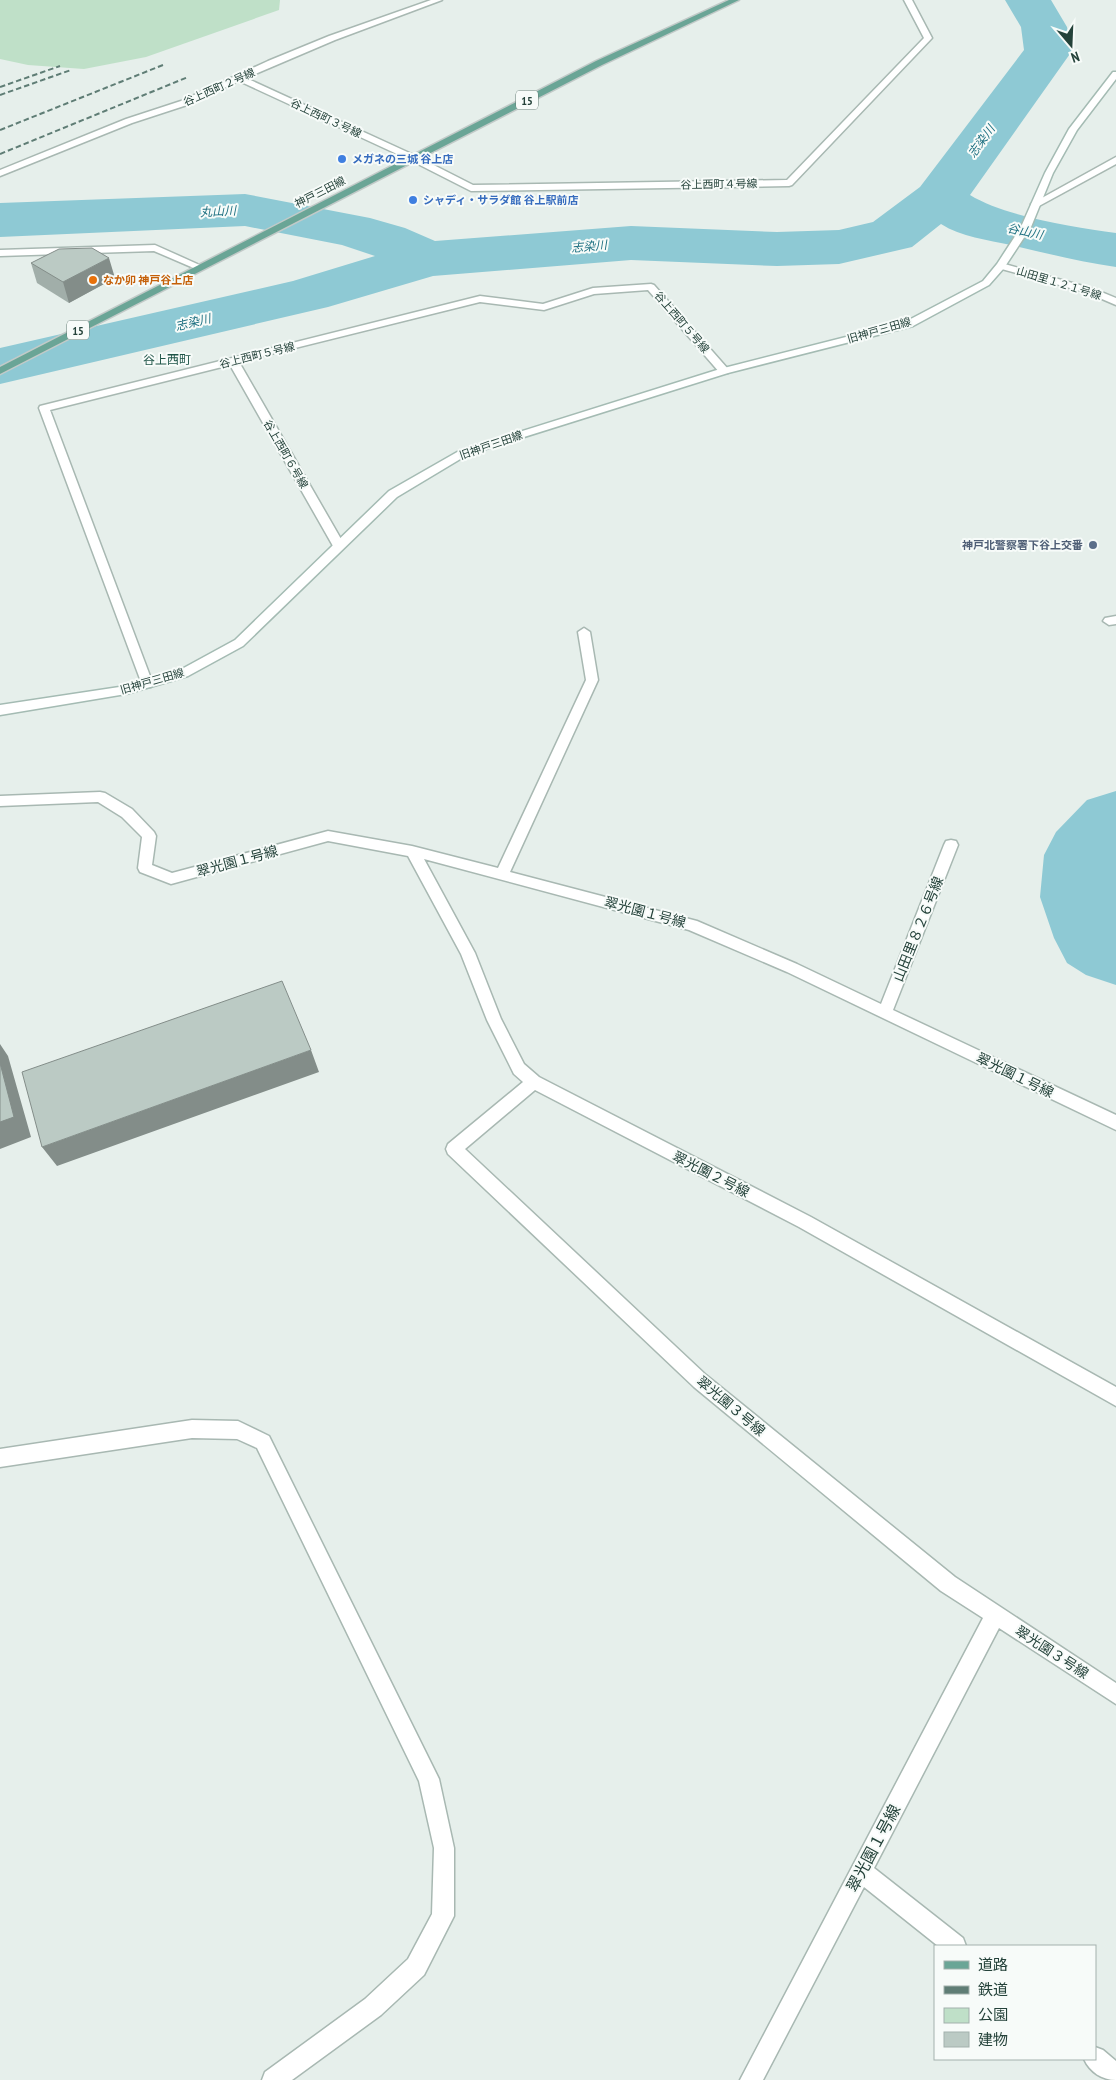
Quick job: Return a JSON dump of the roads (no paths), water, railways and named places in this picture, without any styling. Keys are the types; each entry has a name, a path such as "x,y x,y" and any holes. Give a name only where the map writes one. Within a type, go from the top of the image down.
{"main road":[{"name":"神戸三田線","path":"0,371 615,55 735,0"}],"street":[{"name":"谷上西町２号線","path":"0,173 129,121 184,103 323,41 438,0"},
{"name":"谷上西町４号線","path":"412,158 471,188 789,183 928,38 908,0"},
{"name":"旧神戸三田線","path":"0,710 126,690 148,684 184,673 240,643 393,494 463,453 724,371 909,324 986,283 1001,265 1026,227 1049,174 1073,129 1116,74"},
{"name":"谷上西町３号線","path":"240,78 412,158"},
{"path":"1036,204 1116,160"},
{"path":"0,253 155,248 199,268"},
{"name":"山田里１２１号線","path":"1001,265 1091,291 1116,302"},
{"name":"谷上西町５号線","path":"148,684 44,408 480,299 544,307 593,291 651,287 724,371"},
{"name":"谷上西町６号線","path":"233,361 340,546"},
{"path":"502,875 592,680 584,632"},
{"name":"翠光園１号線","path":"0,801 100,797 128,813 149,836 145,868 170,879 328,836 412,851 692,925 792,968 1116,1123"},
{"name":"山田里８２６号線","path":"885,1012 951,845"},
{"name":"翠光園２号線","path":"412,851 468,953 494,1020 519,1069 534,1082 805,1222 1116,1396"},
{"name":"翠光園３号線","path":"534,1082 454,1148 700,1381 948,1584 1116,1694"},
{"path":"0,1458 192,1429 238,1430 263,1442 429,1779 444,1848 443,1916 416,1966 372,2007 272,2080"},
{"name":"翠光園１号線","path":"751,2080 995,1616"},
{"path":"861,1871 954,1945"},
{"path":"1096,2059 1116,2075"}],"waterway":[{"name":"志染川","path":"939,199 1048,51 1044,27 1028,0"},
{"name":"志染川","path":"428,259 631,243 777,249 839,247 892,235 939,199"},
{"name":"谷山川","path":"939,199 966,216 990,224 1089,246 1116,250"},
{"name":"丸山川","path":"0,220 245,210 350,230 385,240 428,259"},
{"name":"志染川","path":"0,366 307,295 428,259"},
{"name":"谷山川","path":"1116,822 1085,855 1082,897 1097,938 1116,950"}],"railway":[{"path":"0,130 163,65"},
{"path":"0,87 60,66"},
{"path":"0,95 71,70"},
{"path":"0,154 188,77"}],"place":[{"name":"メガネの三城 谷上店","path":"342,159"},
{"name":"シャディ・サラダ館 谷上駅前店","path":"413,200"},
{"name":"なか卯 神戸谷上店","path":"93,280"},
{"name":"神戸北警察署下谷上交番","path":"1093,545"}],"district":[{"name":"谷上西町","path":"167,359"}]}
